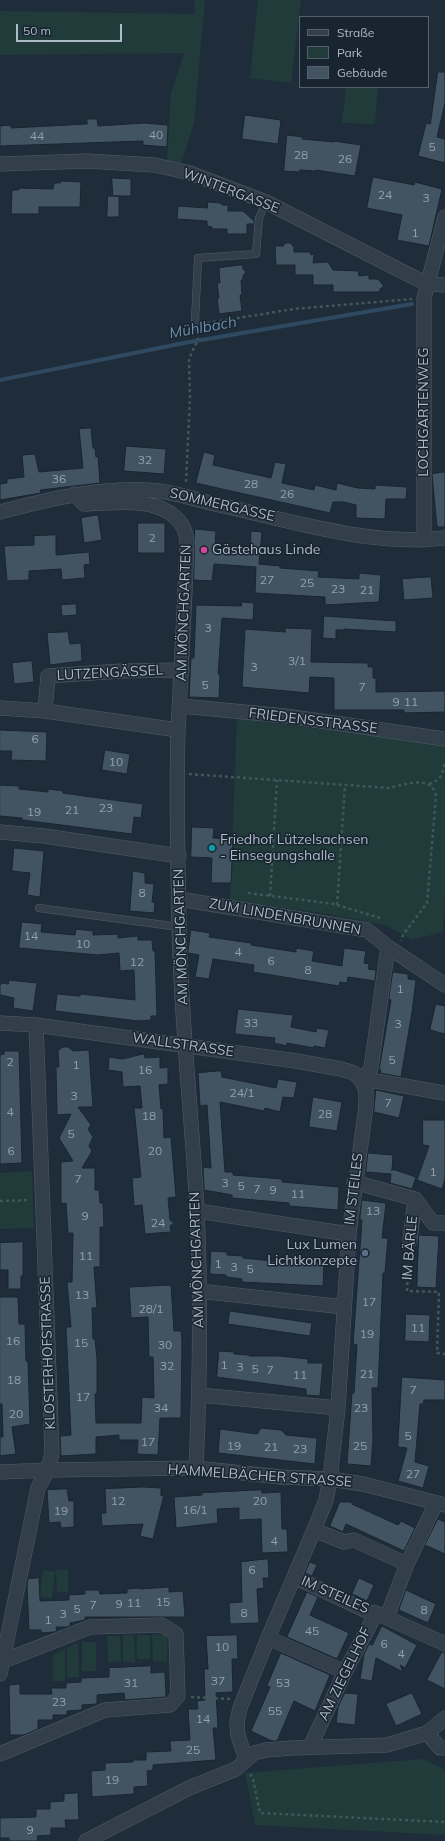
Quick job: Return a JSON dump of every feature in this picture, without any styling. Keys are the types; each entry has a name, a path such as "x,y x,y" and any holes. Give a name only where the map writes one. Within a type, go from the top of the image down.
{"street":[{"name":"WINTERGASSE","path":"0,164 87,161 155,165 190,173 266,202 427,284 445,285"},
{"name":"LOCHGARTENWEG","path":"424,540 424,298 445,217"},
{"name":"SOMMERGASSE","path":"0,512 74,494 117,489 160,491 339,532 396,540 445,538"},
{"name":"AM MÖNCHGARTEN","path":"74,494 84,504 127,502 150,505 165,510 176,517 184,526 187,540 181,706 178,730 179,927 184,1045 197,1211 200,1395 196,1468"},
{"name":"LUTZENGÄSSEL","path":"45,711 48,676 121,671 182,670"},
{"name":"FRIEDENSSTRASSE","path":"181,706 286,716 445,739"},
{"path":"0,708 45,711 178,730"},
{"path":"0,832 44,836 179,856"},
{"name":"ZUM LINDENBRUNNEN","path":"179,899 367,930 388,947 445,985"},
{"path":"362,1081 371,1068 388,947"},
{"name":"WALLSTRASSE","path":"0,1024 36,1025 184,1045 341,1069 354,1073 362,1081"},
{"name":"KLOSTERHOFSTRASSE","path":"1,1667 38,1488 48,1470 52,1453 36,1025"},
{"path":"362,1081 376,1081 445,1093"},
{"name":"IM STEILES","path":"245,1761 238,1736 237,1722 243,1699 326,1500 330,1479 338,1408 349,1234 354,1182 366,1106 366,1091 362,1081"},
{"path":"354,1182 415,1200 433,1223 445,1223"},
{"name":"IM BÄRLE","path":"410,1240 415,1200"},
{"path":"197,1211 349,1234"},
{"path":"199,1291 344,1307"},
{"path":"200,1395 338,1408"},
{"name":"HAMMELBÄCHER STRASSE","path":"0,1472 196,1468 281,1477 330,1479 363,1484 440,1504"},
{"name":"AM ZIEGELHOF","path":"310,1747 345,1672 382,1615 440,1504"},
{"path":"314,1530 344,1542 354,1540 408,1564"},
{"name":"IM STEILES","path":"294,1577 369,1612 382,1615"},
{"name":"AM ZIEGELHOF","path":"382,1615 445,1644"},
{"path":"0,1754 105,1710 170,1705 178,1696 176,1634 162,1625 90,1627 1,1667"},
{"path":"268,1638 345,1672"},
{"path":"86,1841 189,1788 236,1769 254,1753 266,1750 310,1747 387,1744 426,1734 445,1718"},
{"path":"426,1734 440,1748 445,1748"}],"lane":[{"path":"199,329 195,321 198,258 256,254 259,218 266,202"},
{"path":"39,908 179,927"}],"path":[{"path":"183,497 190,398 188,370 190,355 195,348 199,329 204,324 213,321 294,309 385,300 424,298"},
{"path":"429,784 439,780 443,773 445,762"},
{"path":"178,774 389,788 420,782 429,784 434,789 436,795 427,903 403,935"},
{"path":"270,896 277,780"},
{"path":"337,905 345,785"},
{"path":"248,893 337,905 380,918"},
{"path":"0,1201 42,1199"},
{"name":"IM BÄRLE","path":"410,1240 407,1291 439,1292 437,1353 445,1354"},
{"path":"178,1696 243,1699"},
{"path":"245,1761 253,1778 260,1813 445,1822"}],"green space":[{"path":"195,0 205,0 194,122 181,165 167,161 171,93 184,53 0,55 0,11 194,14"},
{"path":"258,0 301,0 291,83 250,78"},
{"path":"346,88 378,88 375,124 342,123"},
{"path":"237,718 445,746 445,897 443,932 412,940 388,926 334,915 230,900"},
{"path":"32,1171 34,1228 0,1229 0,1173"},
{"path":"68,1569 68,1592 57,1592 56,1570"},
{"path":"43,1570 55,1572 52,1598 40,1597"},
{"path":"152,1634 167,1635 167,1662 153,1661"},
{"path":"123,1635 134,1635 135,1662 123,1662"},
{"path":"137,1635 150,1635 150,1659 137,1659"},
{"path":"107,1636 120,1636 121,1661 108,1662"},
{"path":"82,1642 96,1642 96,1671 82,1671"},
{"path":"78,1643 79,1677 67,1677 67,1648"},
{"path":"65,1649 65,1681 53,1681 53,1655"},
{"path":"423,1759 445,1770 445,1835 255,1825 245,1773"}],"building":[{"path":"438,72 445,72 445,103 437,137 445,139 445,163 418,156 426,123 430,124"},
{"path":"245,115 281,120 278,144 242,139"},
{"path":"87,119 97,119 98,126 144,123 168,125 167,147 143,145 143,141 0,146 0,126 11,125 11,128 87,124"},
{"path":"287,135 303,137 302,139 334,141 361,145 355,176 316,170 300,170 299,172 284,171"},
{"path":"373,177 414,185 415,182 442,189 429,246 397,240 402,215 367,208"},
{"path":"112,178 131,179 131,196 113,196"},
{"path":"61,181 81,182 80,207 39,207 39,214 11,214 12,190 19,190 19,188 53,189 54,183 60,183"},
{"path":"108,196 119,196 119,217 107,217"},
{"path":"208,202 228,205 228,211 243,211 254,221 254,224 247,224 247,234 227,234 227,229 212,229 212,227 207,226 207,221 177,219 178,206 207,208"},
{"path":"285,243 290,243 294,247 294,252 310,252 311,255 314,254 313,263 328,262 333,270 358,271 359,276 369,275 369,279 378,279 384,286 380,289 380,292 333,292 333,285 313,285 313,275 295,275 295,265 276,265 275,246 283,246"},
{"path":"242,265 246,272 243,276 243,280 241,280 242,295 240,295 242,311 219,314 217,283 220,283 219,268"},
{"path":"91,428 93,448 95,448 96,457 98,456 100,483 40,490 41,493 0,500 0,484 7,483 7,479 24,477 22,455 35,454 39,472 83,468 79,429"},
{"path":"126,446 166,449 164,474 124,471"},
{"path":"204,452 215,455 213,465 271,478 275,462 286,464 282,483 314,490 315,485 336,490 337,483 358,488 375,489 375,485 407,487 406,499 386,499 385,519 356,518 356,505 344,502 333,502 330,513 196,483"},
{"path":"445,472 445,527 437,527 432,474"},
{"path":"98,515 102,540 84,543 81,518"},
{"path":"138,523 165,523 165,553 138,553"},
{"path":"195,529 216,531 215,547 250,550 251,531 262,532 259,564 280,566 280,568 319,571 318,577 359,579 359,573 381,575 379,602 325,605 325,597 255,593 256,567 214,564 212,581 194,580"},
{"path":"56,535 56,555 89,552 90,564 84,565 85,578 62,580 61,569 29,571 29,580 7,581 4,546 34,545 34,536"},
{"path":"431,577 433,598 404,600 402,579"},
{"path":"242,602 254,603 253,620 222,618 218,674 220,674 219,698 189,697 191,658 194,658 196,605 241,606"},
{"path":"76,604 77,615 62,616 61,605"},
{"path":"324,616 396,621 396,632 344,629 336,630 336,639 323,638"},
{"path":"285,628 312,629 311,662 368,663 368,667 373,667 373,678 376,678 376,692 445,691 445,712 404,713 404,710 334,710 334,678 310,677 309,693 242,687 245,629 285,632"},
{"path":"68,632 70,644 81,643 82,661 50,665 47,633"},
{"path":"32,661 34,682 14,684 12,663"},
{"path":"0,730 47,732 46,761 11,760 12,751 0,751"},
{"path":"105,750 130,754 127,774 102,770"},
{"path":"0,785 19,786 19,789 48,792 48,789 63,791 63,793 143,804 141,818 134,817 132,834 0,816"},
{"name":"Friedhof Lützelsachsen - Einsegungshalle","path":"192,827 214,828 213,838 233,839 231,883 211,883 212,858 191,857"},
{"path":"14,848 44,851 40,897 27,895 30,873 12,871"},
{"path":"133,871 145,873 145,883 154,884 152,902 155,902 154,913 130,911"},
{"path":"22,922 42,924 41,932 75,935 76,929 93,931 93,935 118,934 118,938 138,936 138,940 152,940 153,951 155,951 157,1016 151,1016 151,1020 139,1021 55,1011 57,994 80,996 81,994 135,1000 134,970 120,971 119,953 98,955 19,948"},
{"path":"191,930 210,933 209,937 251,943 251,945 296,952 296,948 314,951 312,961 342,966 344,948 366,951 364,963 369,964 368,969 376,970 375,981 348,977 347,983 340,982 339,986 253,972 254,965 213,959 209,979 195,977 199,955 188,953"},
{"path":"393,972 408,974 408,979 416,980 401,1077 380,1073 381,1070 379,1070 391,1000 389,999"},
{"path":"9,980 37,983 33,1011 13,1008 14,998 0,995 0,985 2,983 8,984"},
{"path":"436,1004 445,1006 445,1034 430,1030"},
{"path":"238,1009 293,1015 291,1027 316,1032 317,1028 329,1030 325,1048 314,1046 314,1048 287,1043 287,1046 274,1043 275,1038 235,1034"},
{"path":"63,1047 68,1047 73,1051 89,1050 93,1107 78,1107 91,1125 88,1129 93,1137 89,1146 92,1151 82,1168 95,1168 95,1190 99,1190 100,1203 103,1203 104,1227 100,1227 100,1267 94,1267 97,1308 92,1308 93,1339 95,1339 97,1359 97,1394 95,1394 96,1423 141,1423 142,1397 154,1398 153,1357 149,1357 148,1317 131,1318 129,1287 171,1285 174,1331 181,1331 182,1340 181,1418 160,1418 158,1455 137,1454 138,1440 119,1440 119,1435 96,1437 96,1454 61,1456 60,1436 71,1435 66,1327 71,1327 67,1282 72,1282 73,1233 68,1233 66,1203 61,1204 61,1162 73,1161 59,1138 71,1114 57,1115 56,1067 59,1067 58,1051"},
{"path":"4,1051 19,1051 22,1163 0,1164 0,1055 4,1054"},
{"path":"144,1054 145,1058 160,1057 160,1068 168,1067 168,1084 159,1085 161,1109 163,1108 164,1138 171,1137 176,1197 168,1198 170,1220 174,1223 170,1226 171,1232 145,1234 142,1205 134,1206 132,1178 141,1177 134,1108 142,1108 140,1086 123,1087 122,1072 108,1070 109,1057 122,1059"},
{"path":"221,1071 222,1077 276,1088 278,1079 297,1082 294,1098 283,1097 280,1112 265,1108 264,1111 220,1102 225,1172 233,1172 233,1175 282,1179 282,1182 339,1187 338,1210 289,1206 289,1203 232,1198 232,1195 204,1190 203,1167 211,1168 207,1105 200,1106 198,1073"},
{"path":"376,1090 404,1096 399,1118 374,1112"},
{"path":"313,1097 342,1102 337,1131 309,1127"},
{"path":"423,1120 445,1120 445,1179 442,1189 417,1180 429,1146 423,1145"},
{"path":"368,1153 393,1155 392,1169 416,1177 412,1189 390,1183 391,1174 366,1172"},
{"path":"362,1200 386,1203 382,1238 388,1238 385,1273 383,1273 378,1388 372,1388 373,1440 371,1466 347,1464 357,1345 353,1344 362,1220 360,1220"},
{"path":"419,1235 439,1236 436,1288 417,1287"},
{"path":"23,1242 23,1276 21,1276 21,1289 8,1289 8,1270 0,1270 0,1243"},
{"path":"211,1251 227,1252 227,1255 243,1256 243,1258 292,1263 324,1263 323,1286 242,1282 242,1279 226,1277 226,1275 210,1274"},
{"path":"0,1297 18,1297 19,1324 25,1324 30,1424 12,1427 16,1454 0,1456 0,1437 3,1437 2,1404 0,1404"},
{"path":"230,1311 312,1323 310,1336 228,1324"},
{"path":"406,1314 430,1315 429,1342 405,1341"},
{"path":"219,1351 234,1352 234,1354 249,1356 279,1356 308,1359 308,1363 323,1363 320,1396 306,1395 306,1389 217,1377"},
{"path":"402,1377 445,1380 445,1400 424,1400 423,1404 420,1404 415,1462 429,1466 423,1488 398,1481 407,1448 398,1447"},
{"path":"261,1428 281,1430 286,1435 317,1438 315,1464 218,1453 220,1429 257,1434"},
{"path":"143,1487 161,1488 161,1496 164,1495 153,1539 140,1536 143,1524 102,1526 101,1513 106,1513 105,1489"},
{"path":"67,1489 69,1501 74,1501 74,1527 61,1528 60,1522 49,1523 47,1490"},
{"path":"261,1490 262,1493 281,1492 282,1529 287,1529 288,1552 262,1553 261,1519 239,1520 239,1508 217,1509 218,1523 176,1528 174,1497 202,1495 202,1493"},
{"path":"340,1502 352,1502 352,1504 398,1525 401,1521 415,1528 404,1551 346,1524 343,1532 330,1526"},
{"path":"438,1519 445,1522 445,1554 425,1545"},
{"path":"268,1559 269,1578 263,1578 264,1588 257,1589 259,1623 230,1624 229,1603 242,1602 241,1562"},
{"path":"310,1562 317,1565 312,1576 305,1573"},
{"path":"39,1578 40,1601 69,1600 69,1595 85,1594 85,1590 99,1590 100,1594 127,1593 127,1589 169,1587 169,1592 183,1591 185,1617 85,1617 85,1620 70,1623 70,1626 56,1627 57,1631 54,1632 41,1633 41,1630 29,1630 28,1579"},
{"path":"359,1578 374,1585 367,1601 352,1594"},
{"path":"406,1590 436,1604 428,1623 399,1610"},
{"path":"307,1592 318,1597 310,1615 349,1633 337,1659 287,1637"},
{"path":"382,1626 417,1645 405,1668 400,1665 403,1672 376,1658 372,1681 360,1679 364,1654 369,1644 372,1645"},
{"path":"237,1635 238,1659 232,1659 233,1692 216,1693 218,1728 213,1728 216,1760 153,1765 153,1770 147,1771 148,1786 134,1787 134,1794 92,1797 91,1771 105,1770 105,1763 146,1760 146,1752 171,1751 170,1741 190,1740 188,1709 198,1709 197,1701 205,1700 204,1669 208,1669 206,1636"},
{"path":"442,1652 445,1652 445,1689 427,1680"},
{"path":"281,1653 330,1675 315,1711 294,1701 277,1741 272,1741 251,1731 270,1687 267,1686"},
{"path":"151,1666 151,1673 165,1672 166,1697 125,1700 124,1693 97,1695 97,1704 82,1705 82,1710 67,1711 67,1715 53,1715 53,1720 38,1720 38,1729 24,1735 10,1735 9,1685 20,1684 20,1694 52,1694 51,1688 66,1688 66,1683 81,1682 81,1678 109,1677 109,1668"},
{"path":"345,1693 358,1694 355,1725 336,1723 338,1707"},
{"path":"412,1693 422,1714 396,1726 386,1704"},
{"path":"78,1793 79,1820 65,1820 66,1828 51,1828 51,1835 37,1836 38,1841 9,1841 9,1838 0,1838 0,1818 36,1817 36,1809 50,1809 50,1802 64,1801 64,1794"}],"waterway":[{"name":"Mühlbach","path":"0,380 184,343 412,304"}],"place":[{"name":"Gästehaus Linde","path":"204,550"},
{"name":"Friedhof Lützelsachsen - Einsegungshalle","path":"212,848"},
{"name":"Lux Lumen Lichtkonzepte","path":"365,1253"}]}
